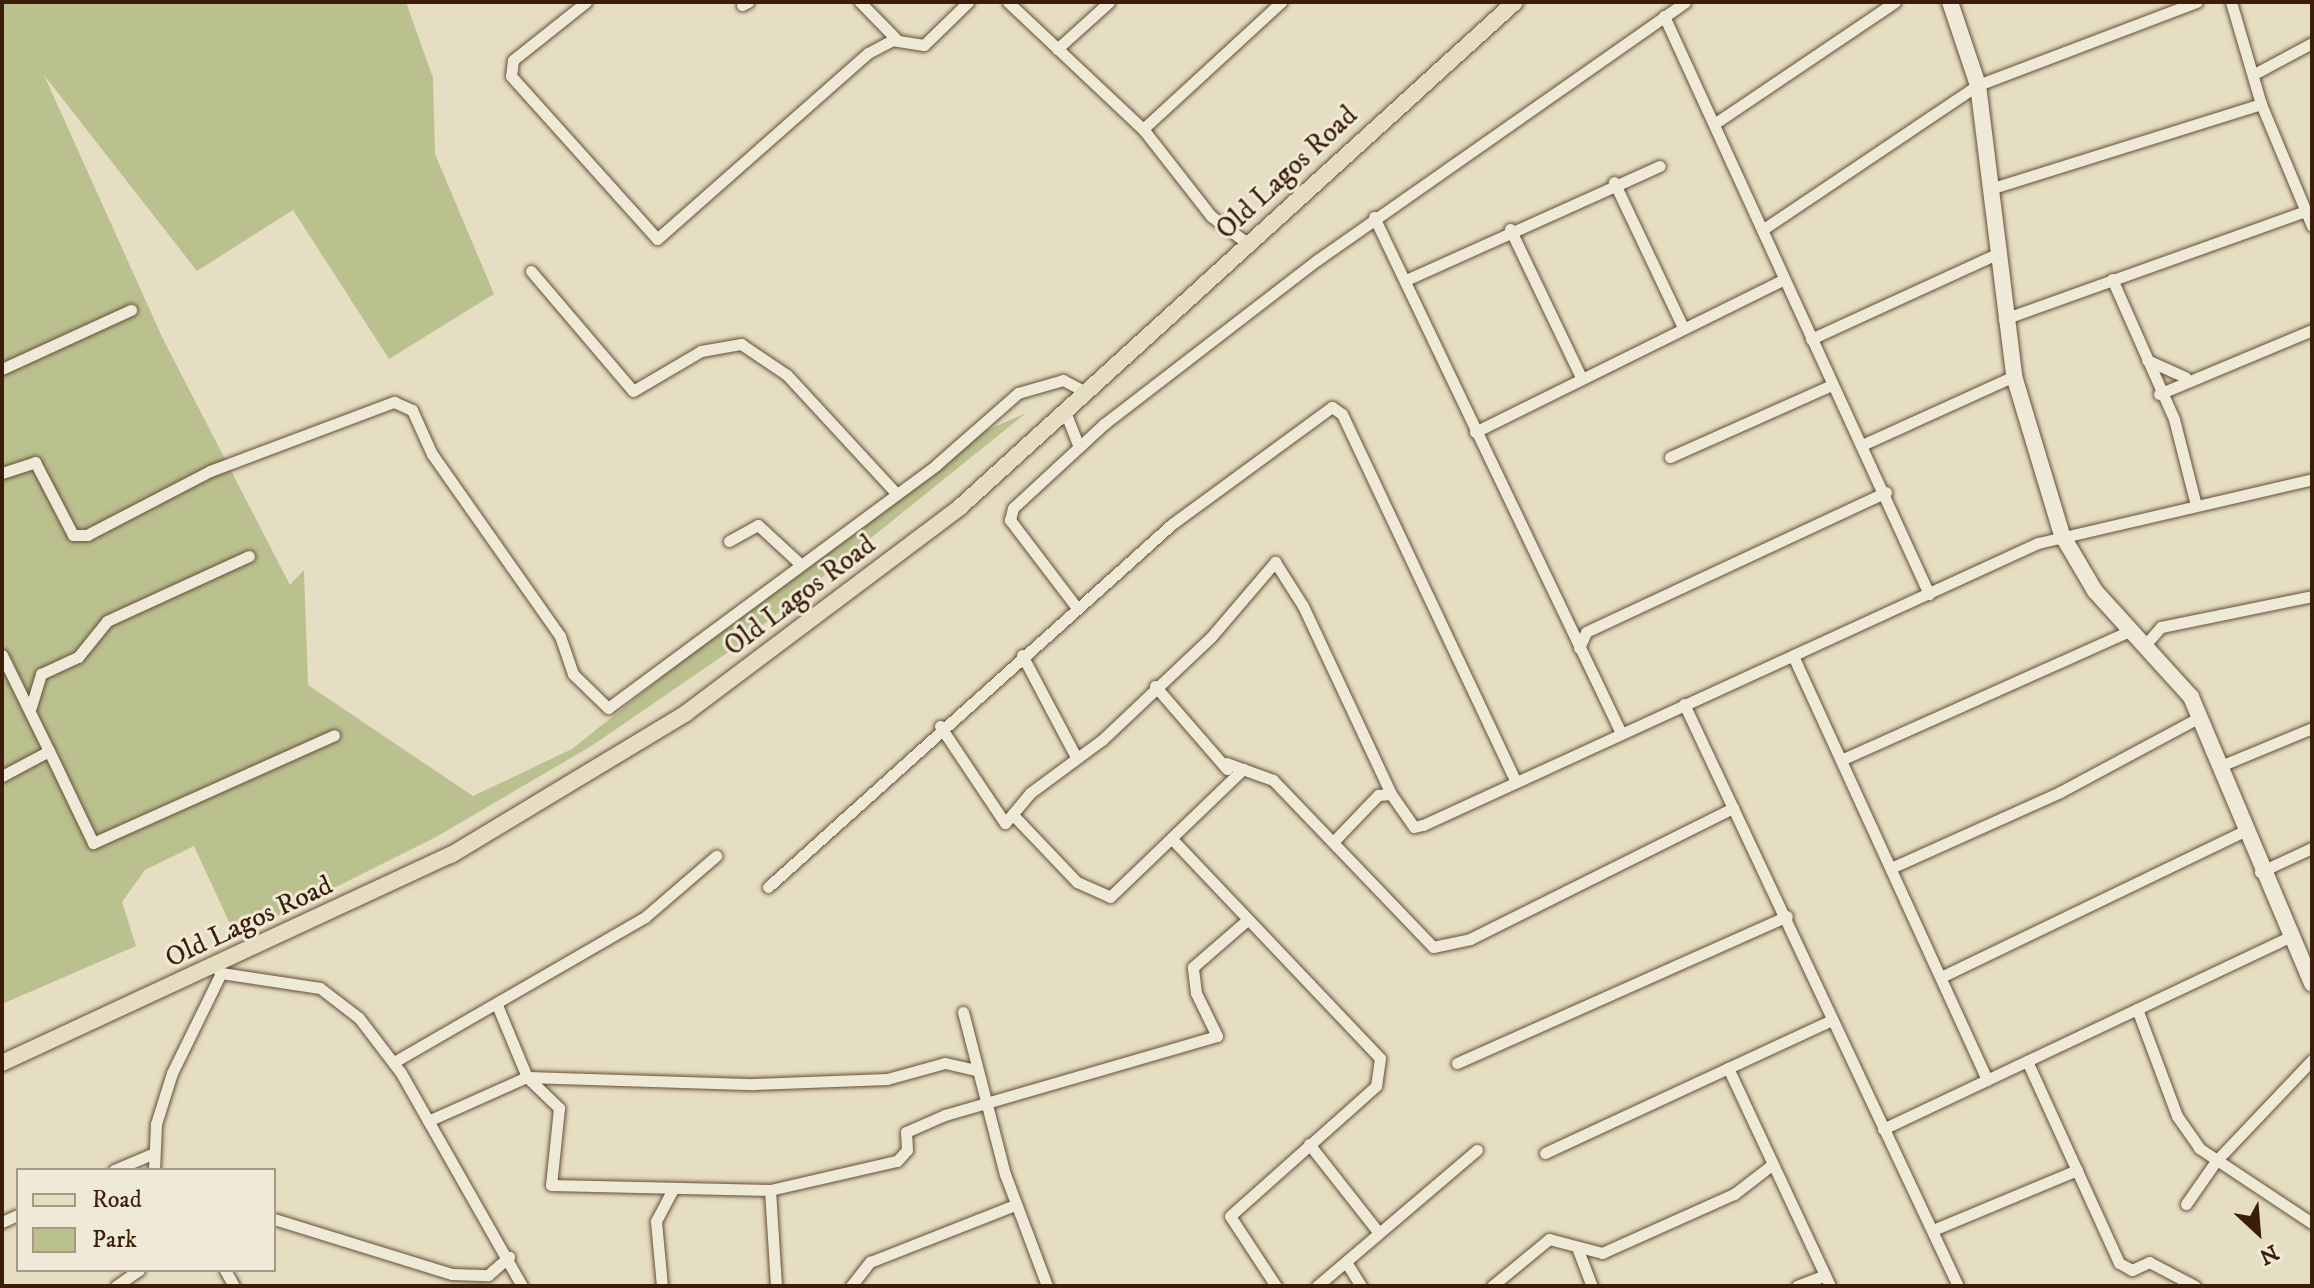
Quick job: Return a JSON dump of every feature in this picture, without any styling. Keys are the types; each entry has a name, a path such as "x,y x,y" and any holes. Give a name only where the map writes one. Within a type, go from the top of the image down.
{"main road":[{"name":"Old Lagos Road","path":"2,1063 218,969 451,855 686,713 960,507 1064,409 1515,2"}],"street":[{"path":"586,2 513,60 511,76 657,239 851,66 898,41 924,45 968,2"},
{"path":"860,2 898,41"},
{"path":"1008,2 1143,129 1211,216 1247,243"},
{"path":"1057,49 1109,2"},
{"path":"1143,129 1281,2"},
{"path":"1077,608 1009,514 1079,447 1374,217 1685,2"},
{"path":"1714,124 1895,2"},
{"path":"1950,2 1978,85 1993,188 2004,319 2014,376 2062,535 2088,582 2181,680 2200,717 2260,872 2312,983"},
{"path":"1762,230 1978,85 2197,2"},
{"path":"2231,2 2256,73 2261,104 2312,226"},
{"path":"1664,16 1832,385 1886,492 1929,594"},
{"path":"2256,73 2312,43"},
{"path":"1993,188 2261,104"},
{"path":"1406,280 1614,182 1660,166"},
{"path":"1614,182 1683,327"},
{"path":"2004,319 2306,211"},
{"path":"1374,217 1621,733"},
{"path":"1510,229 1581,377"},
{"path":"1811,339 1999,253"},
{"path":"531,271 633,391 701,351 741,344 798,384 896,493"},
{"path":"1475,432 1784,279"},
{"path":"2112,279 2159,394 2174,419 2196,505"},
{"path":"2,369 131,310"},
{"path":"2159,394 2185,377 2312,330"},
{"path":"2147,360 2185,377"},
{"path":"1862,445 2014,376"},
{"path":"2,473 35,462 73,535 87,535 210,471 394,402 412,410 432,454 560,636 573,674 608,708 709,639 799,563 896,493 1018,393 1063,380 1084,391"},
{"path":"1670,457 1832,385"},
{"path":"768,887 864,805 940,726 991,690 1022,655 1172,524 1332,407 1342,414 1514,778"},
{"path":"1064,409 1079,447"},
{"path":"940,726 994,816 1005,823 1016,818 1030,793 1075,755 1102,740 1155,686 1211,637 1275,562 1303,606 1391,794 1414,827 1514,778 1794,658 2062,535 2312,479"},
{"path":"1579,648 1586,632 1886,492"},
{"path":"729,541 758,525 799,563"},
{"path":"30,710 41,674 78,657 107,621 249,556"},
{"path":"2146,644 2161,627 2312,596"},
{"path":"1569,626 1586,632"},
{"path":"1841,760 2132,630"},
{"path":"2,655 93,843 334,735"},
{"path":"1022,655 1075,755"},
{"path":"1794,658 1987,1080"},
{"path":"1155,686 1226,763 1273,780 1433,947 1470,939 1733,808"},
{"path":"1684,704 1787,916 1832,1020 1958,1286"},
{"path":"1891,868 2060,792 2200,717"},
{"path":"2218,767 2312,728"},
{"path":"2,776 49,751"},
{"path":"1226,763 1229,781"},
{"path":"1016,818 1100,897 1121,890 1243,769"},
{"path":"1333,842 1378,795 1391,794"},
{"path":"1941,977 2244,831"},
{"path":"1172,839 1246,921 1380,1058 1376,1086 1230,1216 1276,1286"},
{"path":"2260,872 2312,848"},
{"path":"394,1062 497,1005 597,939 645,917 716,856"},
{"path":"1457,1063 1787,916"},
{"path":"497,1005 527,1077 559,1108 551,1185 672,1191 770,1190 897,1161 907,1150 906,1132 1217,1036 1196,993 1193,967 1246,921"},
{"path":"1883,1129 2290,937"},
{"path":"154,1168 152,1154 172,1073 218,969 320,988 359,1018 394,1062 509,1257 522,1286"},
{"path":"2137,1009 2177,1116 2216,1161 2312,1223"},
{"path":"963,1012 976,1070 1015,1205 1047,1286"},
{"path":"1545,1153 1832,1020"},
{"path":"2186,1204 2216,1161 2312,1060"},
{"path":"2027,1061 2125,1270 2149,1262 2195,1286"},
{"path":"428,1121 527,1077 754,1084 887,1079 945,1063 976,1070"},
{"path":"1728,1068 1828,1280 1797,1286"},
{"path":"1309,1144 1379,1233"},
{"path":"1317,1286 1477,1150"},
{"path":"119,1168 152,1154"},
{"path":"1492,1286 1549,1239 1578,1250 1602,1253 1734,1194 1773,1164"},
{"path":"1933,1230 2077,1170"},
{"path":"770,1190 776,1286"},
{"path":"662,1286 656,1221 672,1191"},
{"path":"851,1286 870,1262 1015,1205"},
{"path":"276,1220 452,1274 488,1275 509,1257"},
{"path":"1578,1250 1592,1286"},
{"path":"1346,1262 1361,1286"},
{"path":"116,1286 136,1272"}],"green space":[{"path":"2,2 406,2 433,78 435,154 494,294 389,359 293,210 197,271 44,75 163,339 290,585 304,570 308,685 473,796 572,749 951,446 1026,413 737,646 593,745 436,837 236,937 194,846 145,870 122,902 136,946 2,1004"}]}
